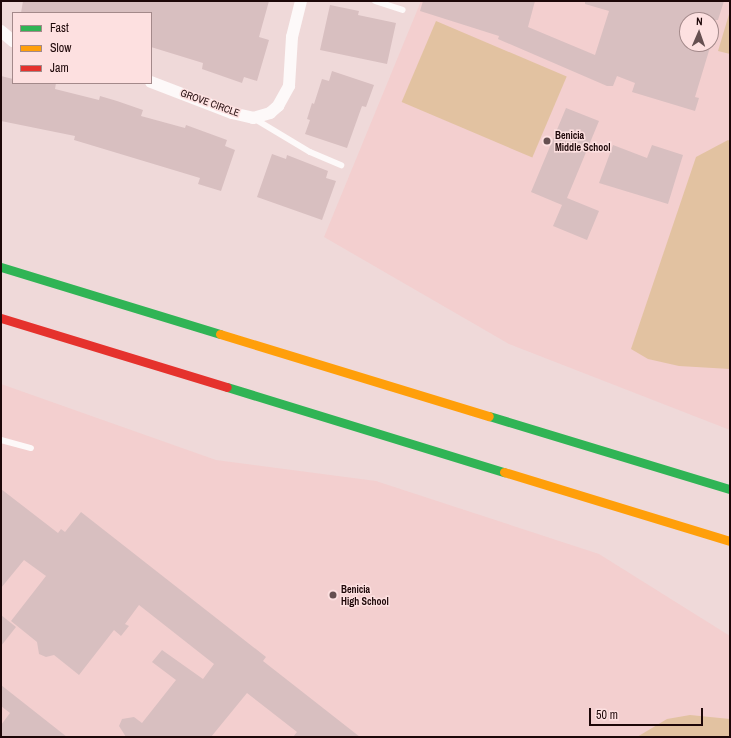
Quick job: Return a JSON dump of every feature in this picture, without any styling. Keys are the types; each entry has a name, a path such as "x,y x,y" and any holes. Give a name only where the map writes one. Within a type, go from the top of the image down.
{"highway":[{"path":"1,267 730,489"},
{"path":"1,318 730,540"},
{"path":"1,326 78,341"}],"street":[{"name":"GROVE CIRCLE","path":"152,82 232,113 253,118 270,113 278,106 287,91 290,80 292,37 301,1"},
{"path":"1,31 12,40"}],"lane":[{"path":"376,1 403,10"},
{"path":"253,118 310,152 341,165"},
{"path":"1,440 31,448"}],"shaded area":[{"name":"Benicia Middle School","path":"421,1 730,1 730,430 509,344 324,237"},
{"path":"730,11 730,54 719,51"},
{"path":"436,21 567,76 532,157 402,102"},
{"path":"728,140 730,141 730,369 679,366 648,359 631,349 696,157"},
{"name":"Benicia High School","path":"1,384 216,460 376,481 599,554 730,636 730,737 1,737"},
{"path":"690,715 730,719 730,737 637,737 667,719"}],"building":[{"path":"23,1 269,1 259,37 269,40 257,81 244,77 242,83 202,69 203,63 152,47 152,12 21,12"},
{"path":"423,1 535,1 528,27 595,55 609,11 585,4 585,1 724,1 719,17 719,12 679,12 679,52 709,52 695,97 699,98 695,111 632,92 635,83 617,76 613,86 607,86 498,39 499,36 420,11"},
{"path":"330,5 359,11 358,15 396,23 387,64 320,50"},
{"path":"332,71 374,85 366,107 362,106 347,148 305,134 310,120 307,119 312,103 314,104 322,79 329,81"},
{"path":"1,76 12,79 12,84 56,84 55,89 99,100 100,96 117,101 143,110 141,116 185,128 186,125 227,140 225,146 235,150 221,191 198,184 200,178 74,140 75,136 1,121"},
{"path":"566,108 599,121 567,198 599,211 587,240 553,226 562,205 531,192"},
{"path":"613,145 647,158 652,145 683,155 668,204 599,183"},
{"path":"272,154 286,159 287,155 328,171 326,178 336,181 322,220 257,197"},
{"path":"1,489 58,533 61,529 65,532 81,512 266,657 263,661 360,737 293,737 297,732 247,693 211,737 126,737 119,726 122,719 134,717 142,723 176,680 152,662 162,650 203,679 214,664 139,605 125,624 129,626 121,636 114,630 79,675 54,655 46,657 39,654 37,642 11,621 46,576 24,560 1,588"},
{"path":"1,615 16,627 1,646"},
{"path":"1,685 67,737 1,737 1,725 10,713 1,706"}],"traffic: fast":[{"path":"1,267 220,334"},
{"path":"227,387 504,472"},
{"path":"489,416 730,489"}],"traffic: slow":[{"path":"220,334 489,416"},
{"path":"504,472 730,541"}],"traffic: jam":[{"path":"1,318 227,387"}],"place":[{"name":"Benicia Middle School","path":"547,141"},
{"name":"Benicia High School","path":"333,595"}]}
